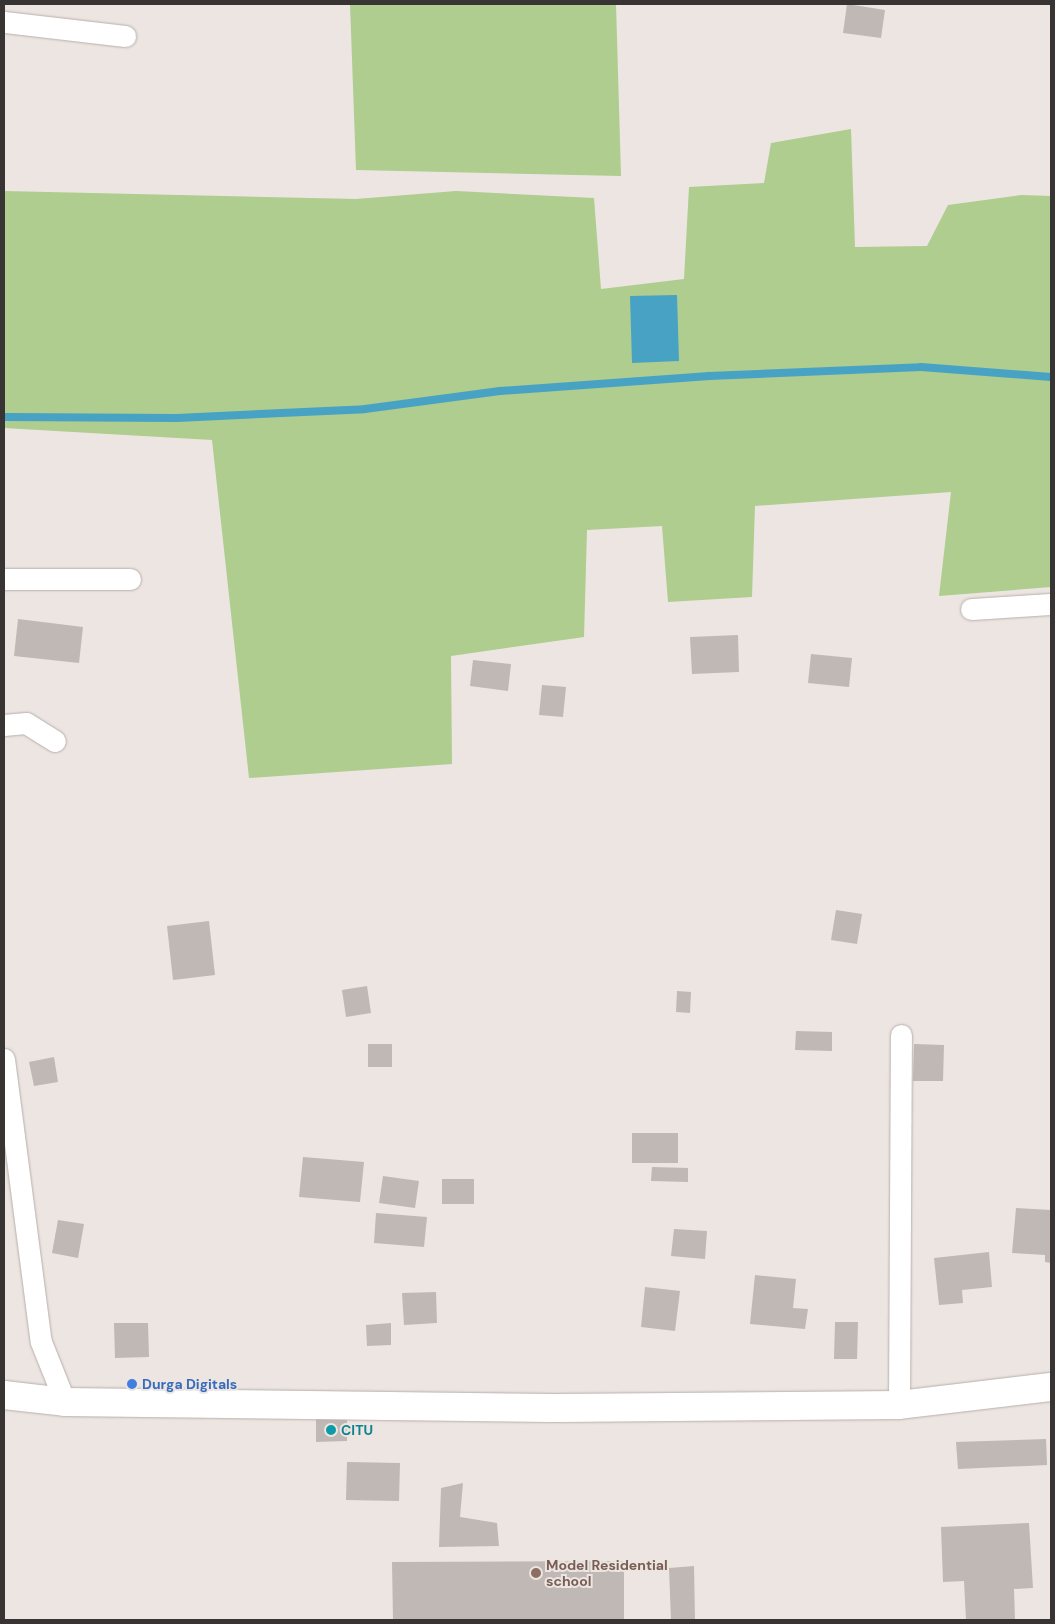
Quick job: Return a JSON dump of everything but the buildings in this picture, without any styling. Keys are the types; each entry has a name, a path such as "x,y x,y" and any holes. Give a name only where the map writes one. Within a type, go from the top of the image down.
{"main road":[{"path":"4,1395 65,1402 550,1408 900,1405 1051,1387"}],"street":[{"path":"4,22 125,36"},
{"path":"4,578 130,579"},
{"path":"971,609 1051,604"},
{"path":"4,725 26,723 55,741"},
{"path":"900,1405 901,1035"},
{"path":"4,1059 41,1342 65,1402"}],"green space":[{"path":"350,4 616,4 621,176 356,170"},
{"path":"851,129 855,247 927,246 948,205 1021,195 1051,196 1051,587 939,596 951,492 755,506 752,597 668,602 662,526 587,530 584,637 451,656 452,764 249,778 212,440 4,428 4,191 356,199 456,191 594,198 601,289 684,279 689,187 764,183 771,143"}],"water":[{"path":"677,295 679,361 632,363 630,296"}],"waterway":[{"path":"4,417 177,418 365,409 500,391 709,376 921,367 1051,377"}],"place":[{"name":"Durga Digitals","path":"132,1384"},
{"name":"CITU","path":"331,1430"},
{"name":"Model Residential school","path":"536,1573"}]}
